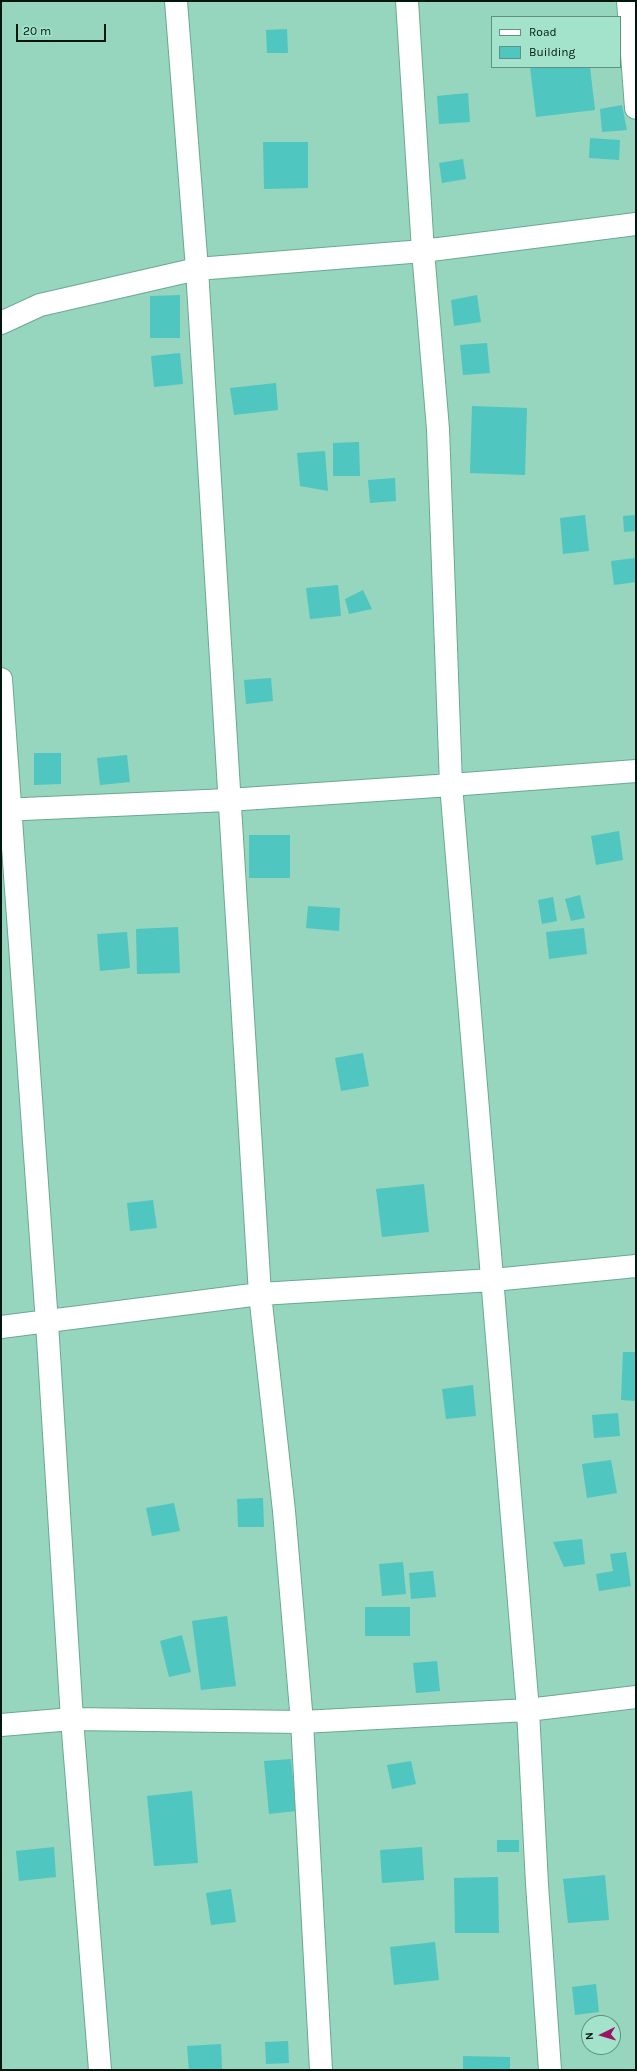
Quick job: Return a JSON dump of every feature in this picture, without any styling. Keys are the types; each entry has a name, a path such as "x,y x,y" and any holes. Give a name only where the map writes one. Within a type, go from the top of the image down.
{"street":[{"path":"176,1 196,269 260,1294 284,1511 302,1722 321,2070"},
{"path":"407,1 423,251 438,429 451,785 528,1710 537,1884 550,2070"},
{"path":"628,1 636,108"},
{"path":"1,323 40,305 196,269 423,251 636,224"},
{"path":"1,679 6,809 47,1322 72,1719 100,2070"},
{"path":"6,809 228,800 636,771"},
{"path":"1,1327 260,1294 493,1280 636,1266"},
{"path":"1,1725 72,1719 302,1722 528,1710 636,1697"}],"building":[{"path":"287,29 288,53 267,53 266,30"},
{"path":"530,68 590,68 595,110 536,117"},
{"path":"468,93 470,122 439,124 437,96"},
{"path":"622,105 627,130 602,132 600,109"},
{"path":"590,138 620,140 619,160 589,158"},
{"path":"263,142 308,142 308,188 264,189"},
{"path":"463,159 466,179 442,183 439,163"},
{"path":"180,295 180,338 150,338 150,296"},
{"path":"477,295 481,322 454,326 451,300"},
{"path":"487,343 490,373 463,375 460,345"},
{"path":"180,353 183,384 154,387 151,356"},
{"path":"276,383 278,410 234,415 230,388"},
{"path":"472,406 527,408 525,475 470,473"},
{"path":"359,442 360,476 333,476 333,443"},
{"path":"325,451 328,491 300,486 297,453"},
{"path":"395,478 396,501 370,503 368,480"},
{"path":"585,515 589,551 563,554 560,518"},
{"path":"636,515 636,531 624,532 623,516"},
{"path":"635,558 636,582 614,585 611,561"},
{"path":"338,585 341,616 310,619 306,588"},
{"path":"363,590 372,609 349,614 345,599"},
{"path":"271,678 273,701 246,704 244,680"},
{"path":"34,753 61,753 61,784 34,785"},
{"path":"127,755 130,782 100,785 97,758"},
{"path":"619,831 623,860 596,865 591,836"},
{"path":"249,835 290,835 290,878 249,878"},
{"path":"580,895 585,918 571,921 565,899"},
{"path":"553,897 557,921 542,924 538,900"},
{"path":"308,906 340,908 339,931 306,928"},
{"path":"178,927 180,973 137,974 136,929"},
{"path":"584,928 587,954 549,959 546,932"},
{"path":"127,932 130,968 100,971 97,934"},
{"path":"363,1053 369,1086 341,1091 335,1058"},
{"path":"424,1184 429,1232 382,1237 376,1189"},
{"path":"153,1200 157,1228 130,1231 127,1203"},
{"path":"623,1352 636,1352 636,1401 621,1400"},
{"path":"473,1385 476,1416 446,1419 442,1389"},
{"path":"618,1413 620,1436 594,1438 592,1415"},
{"path":"611,1460 617,1493 587,1498 582,1464"},
{"path":"263,1498 264,1527 238,1527 237,1499"},
{"path":"174,1503 180,1531 152,1536 146,1508"},
{"path":"582,1539 585,1564 564,1567 553,1542"},
{"path":"626,1552 631,1586 599,1591 596,1574 613,1571 610,1554"},
{"path":"403,1562 406,1594 382,1596 379,1564"},
{"path":"433,1571 436,1597 411,1599 409,1573"},
{"path":"365,1607 410,1607 410,1636 365,1636"},
{"path":"227,1616 236,1686 201,1690 192,1621"},
{"path":"182,1635 191,1672 169,1677 160,1641"},
{"path":"437,1661 440,1691 416,1693 413,1663"},
{"path":"291,1759 296,1811 269,1814 264,1761"},
{"path":"411,1761 416,1784 392,1789 387,1765"},
{"path":"192,1791 198,1863 154,1866 147,1796"},
{"path":"497,1840 519,1840 519,1852 497,1852"},
{"path":"54,1847 56,1877 19,1881 16,1851"},
{"path":"422,1847 424,1880 382,1883 380,1850"},
{"path":"605,1875 609,1920 568,1923 563,1879"},
{"path":"498,1877 499,1933 455,1933 454,1878"},
{"path":"231,1889 236,1922 211,1925 206,1893"},
{"path":"435,1942 439,1980 394,1985 390,1947"},
{"path":"596,1984 599,2012 575,2015 572,1987"},
{"path":"288,2041 289,2063 266,2064 265,2042"},
{"path":"221,2044 222,2070 189,2070 187,2046"},
{"path":"463,2056 510,2057 510,2070 463,2070"}]}
